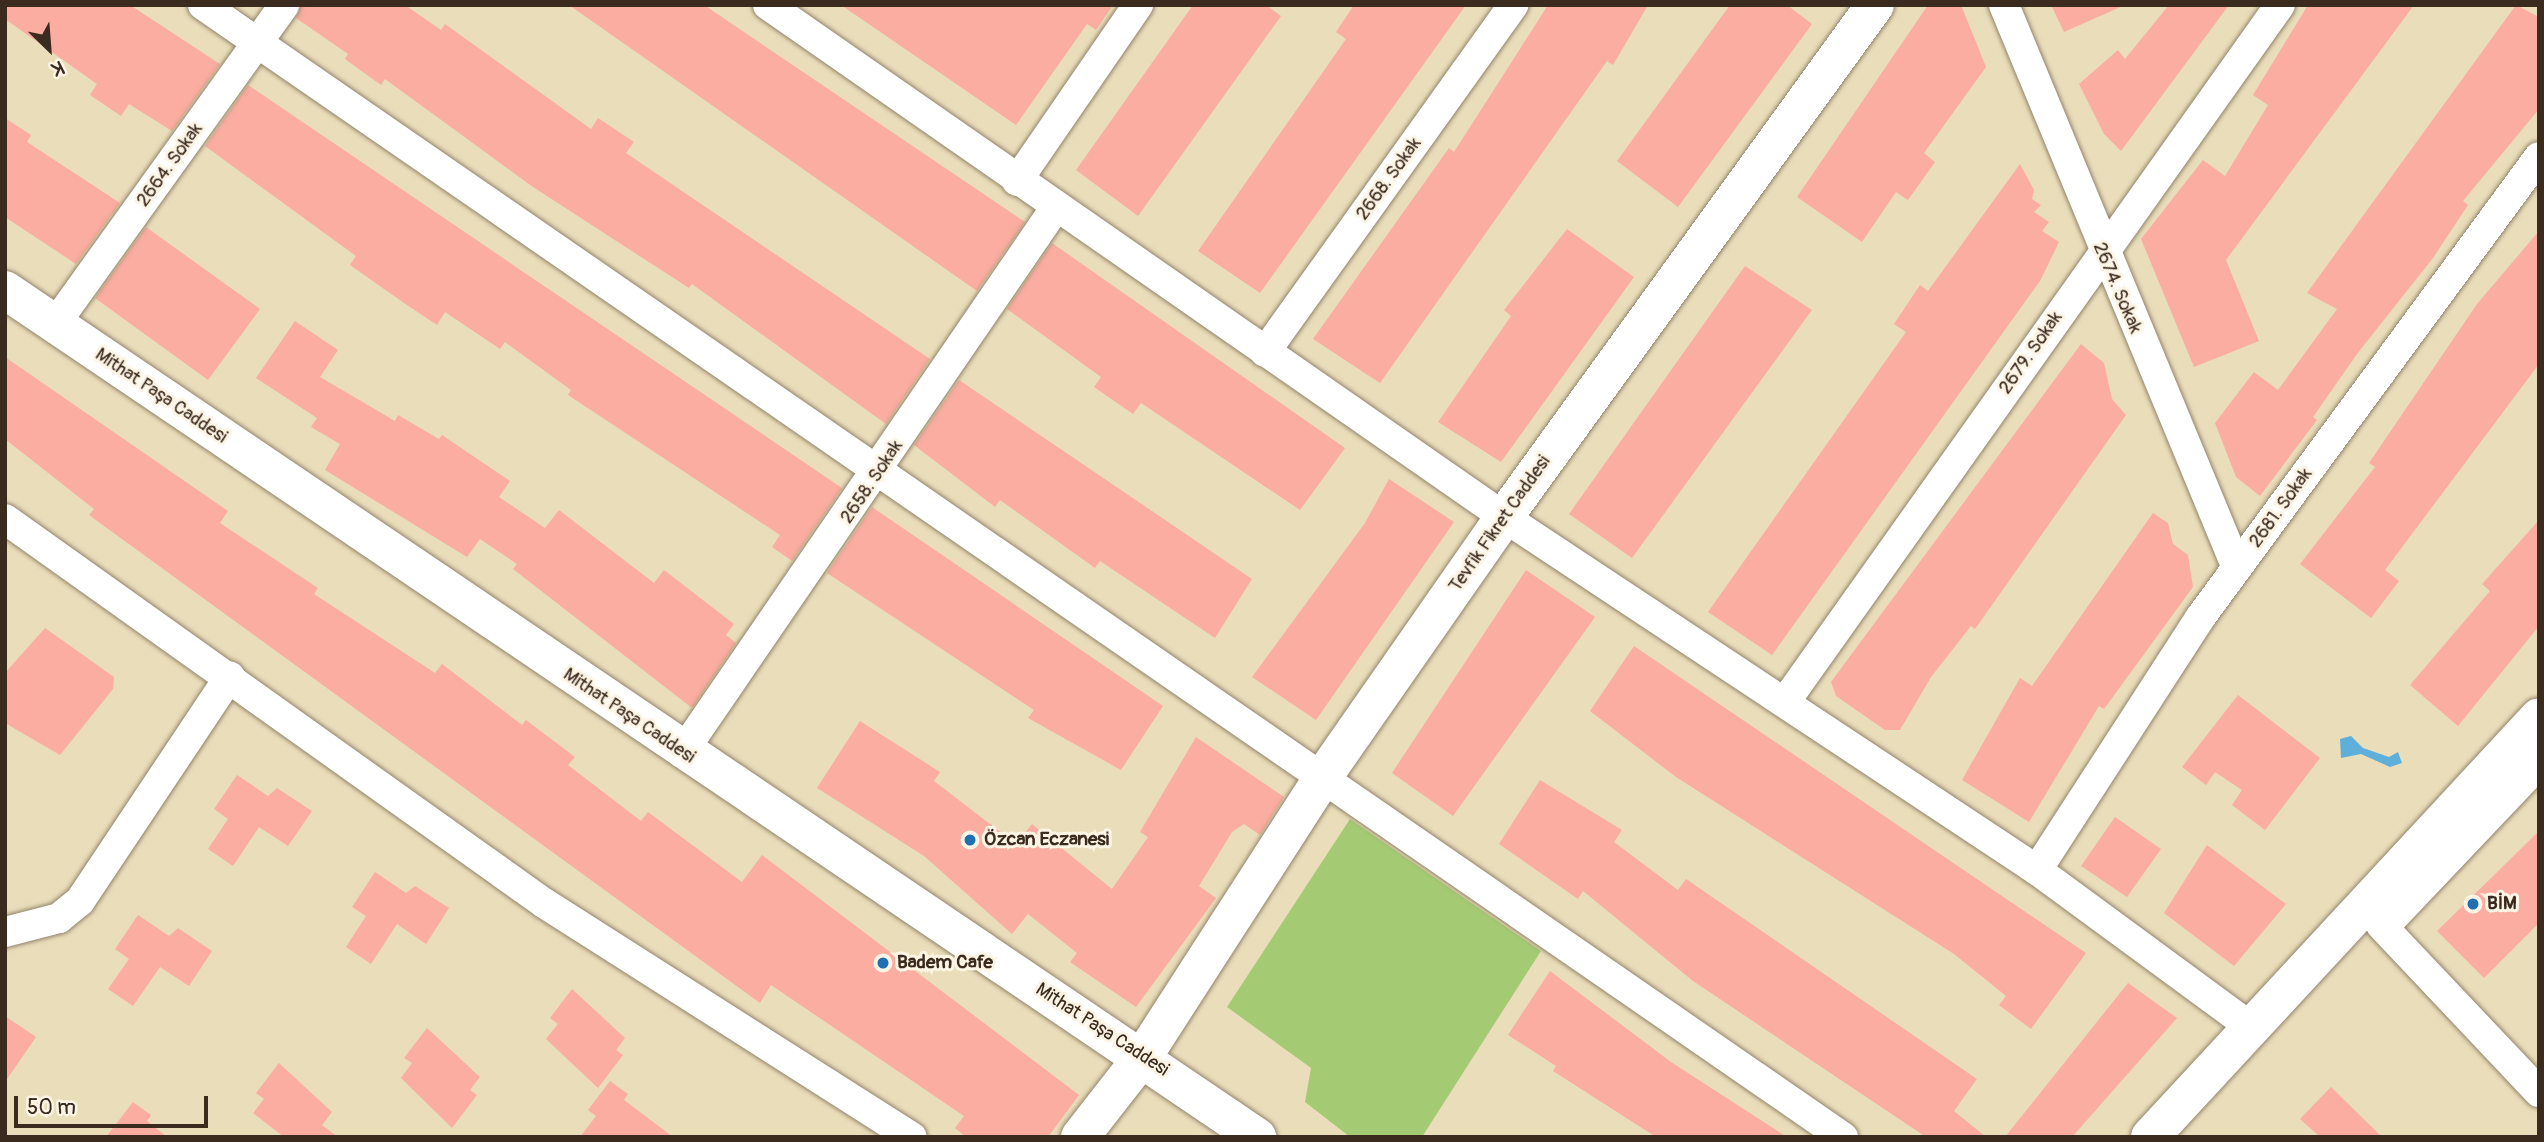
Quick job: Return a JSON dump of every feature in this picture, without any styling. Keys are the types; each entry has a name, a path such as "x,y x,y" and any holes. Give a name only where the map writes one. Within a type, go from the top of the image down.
{"street":[{"path":"203,5 878,473 1325,774 1843,1137"},
{"name":"2664. Sokak","path":"55,324 284,5"},
{"path":"768,5 1017,181 1504,517 2037,870 2251,1027"},
{"path":"1017,181 1138,5"},
{"name":"2668. Sokak","path":"1265,352 1513,5"},
{"name":"Tevfik Fikret Caddesi","path":"1080,1137 1143,1055 1325,774 1504,517 1875,5"},
{"name":"2674. Sokak","path":"2004,5 2102,253 2237,568"},
{"name":"2679. Sokak","path":"1785,702 2280,5"},
{"name":"2681. Sokak","path":"2037,870 2237,568 2539,157"},
{"name":"2658. Sokak","path":"682,753 878,473 1056,207"},
{"name":"Mithat Paşa Caddesi","path":"5,290 682,753 1143,1055 1257,1137"},
{"path":"5,519 230,676 544,904 912,1137"},
{"path":"5,932 59,918 80,901 230,676"},
{"path":"2150,1137 2539,717"},
{"path":"2182,1137 2539,758"},
{"path":"2381,925 2539,1092"}],"green space":[{"path":"1350,819 1541,951 1422,1137 1350,1137 1305,1102 1311,1068 1227,1007"}],"water":[{"path":"2351,736 2363,748 2389,757 2398,752 2402,763 2390,767 2361,754 2341,758 2340,739"}],"building":[{"path":"5,5 130,5 220,64 172,131 129,104 121,116 90,95 97,84 5,19"},
{"path":"301,5 405,5 441,30 445,24 591,129 598,118 634,142 626,153 930,359 886,424 692,284 689,288 533,187 385,79 381,85 345,59 348,54 296,18"},
{"path":"569,5 704,5 1025,222 977,291"},
{"path":"841,5 1113,5 1096,30 1087,24 1016,125"},
{"path":"1193,5 1266,5 1281,16 1138,216 1076,170"},
{"path":"1354,5 1466,5 1260,293 1198,251 1346,39 1336,32"},
{"path":"1548,5 1648,5 1613,65 1607,61 1380,383 1313,339 1449,148 1454,152"},
{"path":"1730,5 1787,5 1812,24 1678,207 1617,161"},
{"path":"1928,5 1961,5 1986,67 1924,153 1935,162 1908,200 1896,192 1862,242 1797,197"},
{"path":"2051,5 2125,5 2064,32"},
{"path":"2169,5 2229,5 2121,151 2104,134 2079,84 2118,50 2125,59"},
{"path":"2308,5 2414,5 2226,260 2259,341 2194,367 2141,239 2203,160 2225,176 2268,105 2253,95"},
{"path":"2516,5 2539,17 2539,109 2463,201 2468,205 2433,258 2357,354 2313,417 2317,420 2260,496 2236,477 2215,423 2254,372 2278,390 2337,309 2307,293"},
{"path":"248,85 842,488 792,561 772,547 780,535 568,395 571,390 505,342 500,349 445,312 437,325 404,303 350,265 356,256 205,146"},
{"path":"5,118 31,135 27,142 120,203 76,264 5,217"},
{"path":"2020,164 2034,190 2032,199 2041,205 2034,212 2049,222 2042,231 2059,242 2040,281 1772,655 1708,612 1906,332 1894,324 1920,285 1928,291"},
{"path":"146,227 260,309 208,380 95,298"},
{"path":"1567,229 1634,277 1501,462 1438,422 1511,316 1504,310"},
{"path":"2539,231 2539,364 2385,570 2399,581 2371,618 2300,564 2375,467 2369,463 2477,304"},
{"path":"1052,243 1345,448 1300,510 1141,403 1133,414 1094,387 1101,377 1007,309"},
{"path":"1745,266 1812,310 1632,558 1569,514"},
{"path":"295,321 338,350 320,377 395,421 398,415 439,439 442,435 510,481 499,497 545,528 559,510 654,583 664,570 734,624 726,635 736,643 692,708 513,569 517,564 480,539 467,557 325,470 340,444 311,427 317,418 256,378"},
{"path":"2081,344 2104,363 2112,399 2126,415 1975,629 1971,626 1931,677 1900,730 1885,730 1836,696 1831,682"},
{"path":"5,357 228,511 220,523 318,588 314,594 435,673 442,664 522,725 526,720 575,757 568,765 641,821 648,812 742,882 762,855 1079,1095 1048,1137 966,1137 955,1128 964,1116 771,985 760,1003 89,515 94,509 5,439"},
{"path":"959,380 1252,579 1215,638 1100,561 1095,568 1000,500 995,507 914,445"},
{"path":"1389,479 1454,522 1316,720 1252,677 1365,523"},
{"path":"872,507 1163,706 1121,770 1028,718 1034,710 827,573"},
{"path":"2153,513 2168,523 2173,544 2188,555 2193,587 2104,709 2099,706 2029,822 1962,780 2020,678 2032,686"},
{"path":"2539,520 2539,626 2458,726 2410,685 2490,591 2482,584"},
{"path":"1526,570 1595,617 1453,816 1392,773"},
{"path":"45,628 114,677 113,689 60,755 5,723 5,673"},
{"path":"1634,646 2086,953 2031,1029 1999,1005 2006,996 1954,954 1676,777 1590,711"},
{"path":"2238,695 2320,758 2265,830 2232,805 2242,790 2215,772 2206,785 2182,767"},
{"path":"860,721 940,772 934,781 1016,844 1032,824 1112,889 1148,837 1140,832 1196,737 1284,797 1260,835 1244,824 1232,832 1199,886 1216,898 1136,1007 1070,962 1077,953 1028,914 1012,934 924,856 817,788"},
{"path":"237,775 268,796 277,788 312,811 288,846 259,827 233,866 208,849 228,819 214,809"},
{"path":"1540,780 1622,830 1614,842 1678,890 1686,879 1977,1079 1954,1111 1986,1137 1926,1137 1693,981 1583,891 1578,899 1499,844"},
{"path":"2115,817 2161,849 2127,897 2081,866"},
{"path":"2539,831 2539,923 2484,978 2437,931"},
{"path":"2207,845 2286,904 2234,966 2164,913"},
{"path":"375,872 406,893 415,886 449,908 426,944 397,924 371,964 346,947 366,916 352,907"},
{"path":"138,915 169,936 178,928 212,951 189,986 160,967 133,1006 108,989 129,959 115,949"},
{"path":"1550,971 1671,1062 1787,1137 1656,1137 1553,1071 1556,1066 1508,1035"},
{"path":"2128,983 2177,1018 2072,1137 2005,1137"},
{"path":"572,989 625,1038 616,1050 623,1055 598,1088 546,1039 558,1024 550,1018"},
{"path":"5,1016 36,1037 5,1082"},
{"path":"427,1028 480,1077 470,1090 477,1095 452,1128 401,1078 412,1063 404,1058"},
{"path":"279,1063 332,1112 322,1125 338,1137 284,1137 253,1113 264,1099 256,1093"},
{"path":"610,1081 628,1094 624,1100 673,1137 580,1137 596,1116 588,1110"},
{"path":"2331,1087 2382,1137 2320,1137 2300,1119"},
{"path":"133,1102 151,1115 147,1121 167,1137 106,1137"}],"place":[{"name":"Özcan Eczanesi","path":"970,840"},
{"name":"BİM","path":"2473,904"},
{"name":"Badem Cafe","path":"883,963"}]}
